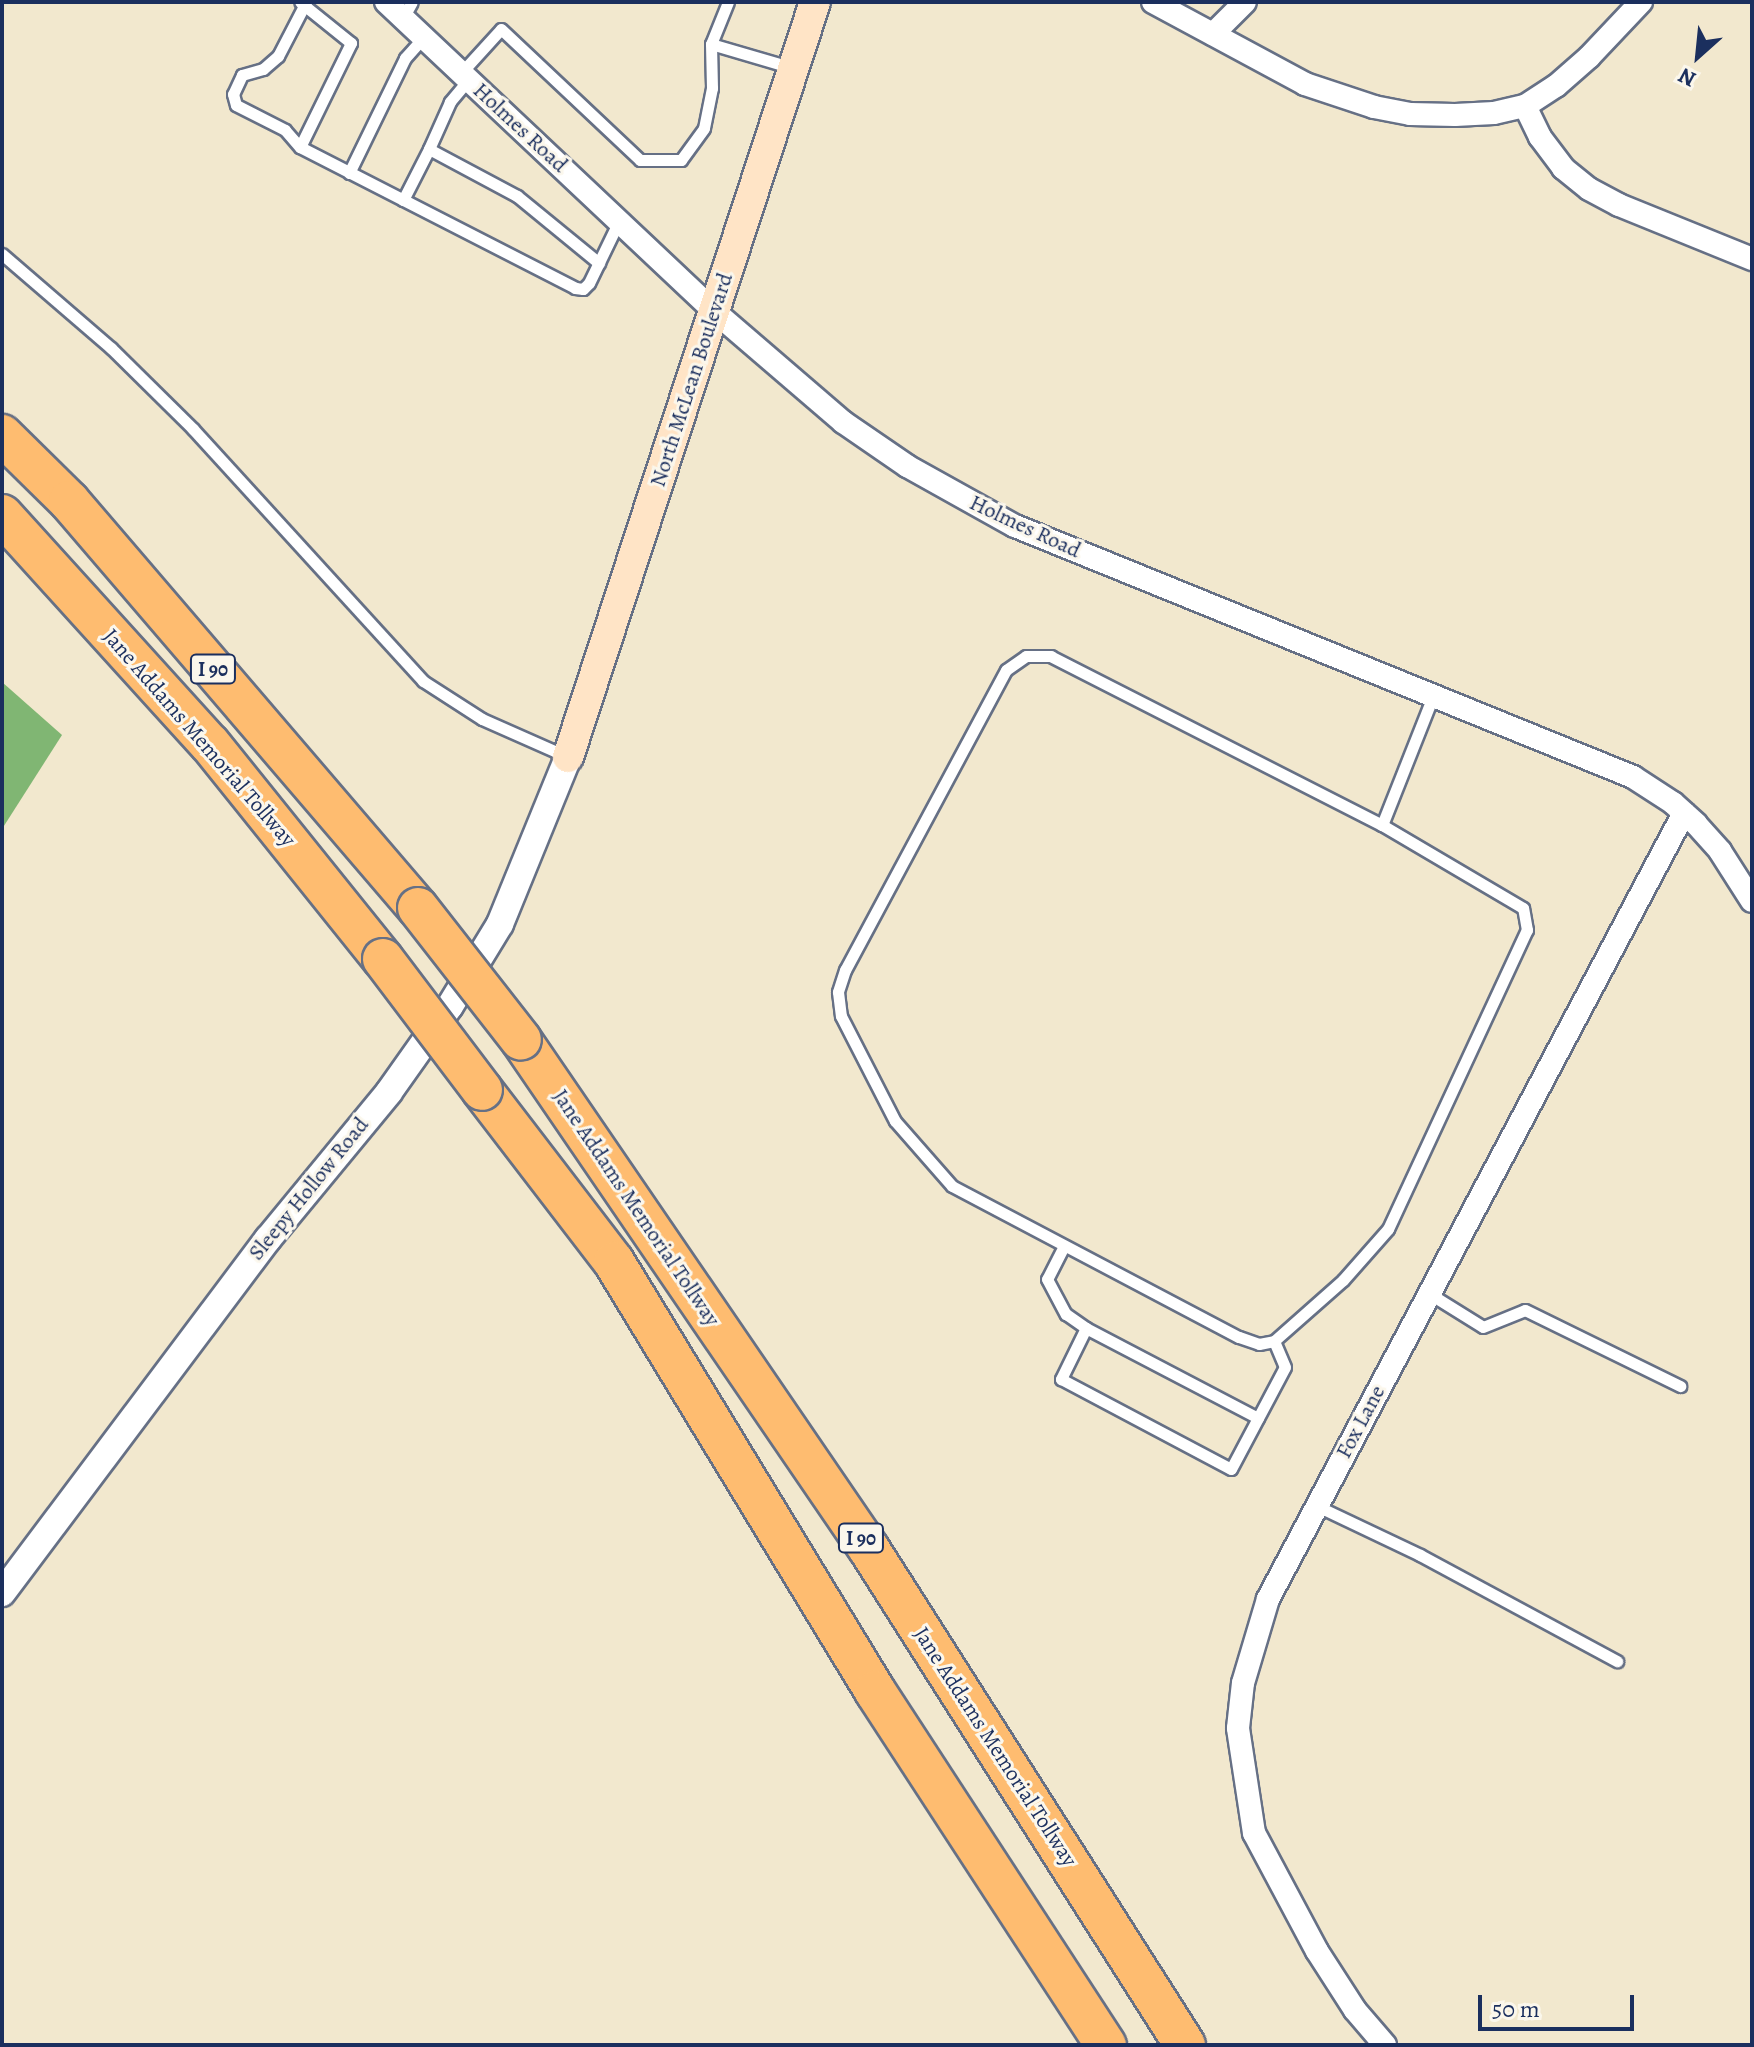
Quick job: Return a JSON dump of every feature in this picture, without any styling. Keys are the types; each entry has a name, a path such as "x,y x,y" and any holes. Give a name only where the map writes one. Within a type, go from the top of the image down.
{"highway":[{"name":"Jane Addams Memorial Tollway","path":"2,435 69,501 418,908 521,1040 869,1549 1185,2045"},
{"name":"Jane Addams Memorial Tollway","path":"2,515 210,744 383,959 614,1262 875,1691 1106,2045"}],"main road":[{"name":"North McLean Boulevard","path":"568,757 815,2"}],"street":[{"name":"Holmes Road","path":"386,2 408,10 424,37 714,311 843,422 907,466 1015,526 1633,777 1684,813 1720,851 1752,901"},
{"path":"1153,2 1305,84 1374,107 1410,114 1455,115 1494,113 1525,106 1556,86 1589,57 1641,2"},
{"path":"1213,34 1245,2"},
{"path":"1525,106 1540,137 1563,168 1589,189 1619,205 1752,259"},
{"name":"Sleepy Hollow Road","path":"2,1593 268,1239 389,1092 450,1006 500,924 568,757"},
{"name":"Fox Lane","path":"1385,2045 1355,2010 1283,1894 1254,1833 1238,1728 1243,1683 1257,1624 1684,813"}],"lane":[{"path":"403,200 450,102 465,76 501,29 640,160 681,160 704,128 712,88 711,44 728,2"},
{"path":"300,147 351,43 303,3 278,56 263,69 242,75 233,94 236,105 285,130 300,147 575,288 583,289 589,283 619,221"},
{"path":"349,173 405,58 424,37"},
{"path":"711,44 794,68"},
{"path":"429,149 517,196 599,263"},
{"path":"2,254 111,348 193,429 423,681 482,719 568,757"},
{"path":"1026,656 1051,656 1382,825 1523,908 1527,930 1388,1229 1343,1280 1274,1341 1259,1344 1239,1337 1064,1246 952,1186 925,1159 895,1121 864,1067 841,1016 838,992 845,970 1006,670 1026,656"},
{"path":"1382,825 1433,696"},
{"path":"1064,1246 1047,1279 1066,1314 1086,1328 1258,1418"},
{"path":"1430,1294 1483,1327 1525,1310 1680,1386"},
{"path":"1086,1328 1061,1379 1231,1469 1285,1367 1274,1341"},
{"path":"1317,1506 1420,1555 1617,1661"}],"green space":[{"path":"2,682 62,735 2,829"}]}
